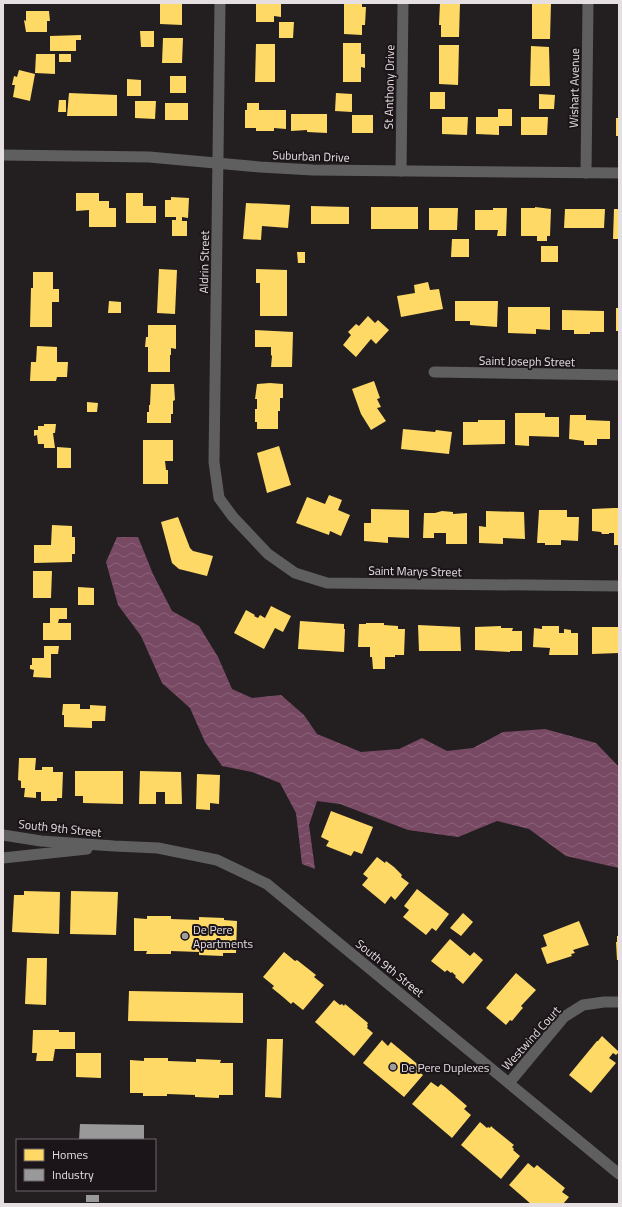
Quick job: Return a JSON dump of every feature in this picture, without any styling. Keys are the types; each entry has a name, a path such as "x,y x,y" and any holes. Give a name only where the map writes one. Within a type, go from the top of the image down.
{"street":[{"name":"Aldrin Street","path":"220,3 214,462 219,498 233,517"},
{"name":"St Anthony Drive","path":"401,171 403,3"},
{"name":"Wishart Avenue","path":"586,173 588,3"},
{"name":"Suburban Drive","path":"3,155 149,157 305,170 619,173"},
{"name":"Saint Joseph Street","path":"434,372 619,375"},
{"name":"Saint Marys Street","path":"233,517 268,554 294,573 328,582 619,586"},
{"name":"South 9th Street","path":"3,835 40,841 158,848 217,860 267,884 619,1174"},
{"name":"South 9th Street","path":"3,858 114,846"},
{"name":"Westwind Court","path":"509,1083 564,1017 583,1005 604,1002 619,1002"}],"water":[{"path":"117,537 138,537 153,574 172,611 199,626 218,657 232,689 252,698 281,695 304,715 317,734 361,752 399,749 422,738 447,751 473,748 503,732 545,729 596,743 619,767 619,868 566,856 529,829 497,821 458,837 408,830 340,804 317,801 309,825 315,869 302,864 296,813 280,783 252,772 222,766 205,742 190,708 162,683 141,636 118,605 106,562"}],"building: Homes":[{"path":"160,3 182,3 182,25 160,24"},
{"path":"256,3 281,3 281,17 274,16 274,22 256,22"},
{"path":"344,3 362,3 362,7 366,7 365,25 362,25 362,35 344,34"},
{"path":"440,3 460,3 459,37 441,37 441,25 439,25"},
{"path":"532,3 551,3 550,39 532,39"},
{"path":"26,11 49,11 50,21 47,21 47,32 26,32 24,20 26,21"},
{"path":"279,22 294,22 293,38 279,38"},
{"path":"140,31 154,31 154,47 141,47"},
{"path":"81,35 81,40 76,40 76,51 50,51 50,36"},
{"path":"163,38 183,38 182,63 162,63"},
{"path":"343,43 361,43 361,54 365,54 365,68 361,67 361,82 343,82"},
{"path":"256,44 275,44 275,82 255,82"},
{"path":"439,45 459,45 458,85 439,84"},
{"path":"531,46 549,47 550,86 530,86"},
{"path":"36,54 55,54 55,74 35,73"},
{"path":"59,54 71,54 71,62 59,62"},
{"path":"19,70 35,74 30,101 13,97 15,85 12,85 14,76 17,77"},
{"path":"170,76 186,76 186,93 170,93"},
{"path":"127,79 141,80 141,96 127,96"},
{"path":"430,92 445,92 445,109 430,109"},
{"path":"69,93 117,95 117,116 67,116"},
{"path":"336,93 352,94 352,112 335,111"},
{"path":"539,94 555,95 554,109 539,109"},
{"path":"59,100 66,100 66,112 58,112"},
{"path":"135,101 156,101 155,119 135,118"},
{"path":"165,103 188,103 188,120 165,120"},
{"path":"247,103 259,103 259,110 286,110 286,129 274,128 274,131 256,131 256,128 245,128 245,110 247,110"},
{"path":"498,109 512,109 512,126 499,126 499,135 476,134 476,117 498,117"},
{"path":"291,114 327,114 327,133 307,132 307,130 291,131"},
{"path":"352,115 373,115 373,133 352,133"},
{"path":"442,117 468,117 467,135 442,134"},
{"path":"521,117 548,117 547,135 521,135"},
{"path":"616,118 619,118 619,136 616,136"},
{"path":"76,193 99,193 99,201 109,201 109,208 116,208 116,227 89,227 89,210 76,211"},
{"path":"126,193 143,193 143,206 156,206 156,223 126,223"},
{"path":"171,197 189,198 188,218 182,217 182,221 187,221 187,236 172,236 172,220 176,220 176,217 165,217 165,200 171,200"},
{"path":"246,203 290,205 288,228 262,226 261,240 243,239"},
{"path":"311,206 349,207 349,224 311,224"},
{"path":"371,207 418,207 418,229 371,229"},
{"path":"535,207 551,209 550,236 547,236 547,241 537,241 537,236 521,236 521,208"},
{"path":"429,208 458,208 457,230 429,230"},
{"path":"493,208 507,208 506,236 497,236 498,230 475,230 475,210 493,210"},
{"path":"565,209 605,209 604,228 564,228"},
{"path":"614,209 619,209 619,239 613,239"},
{"path":"452,239 469,239 469,257 451,257"},
{"path":"541,246 558,246 558,262 541,262"},
{"path":"297,252 305,252 305,263 298,263"},
{"path":"159,269 177,270 175,314 157,313"},
{"path":"256,269 287,270 287,316 260,316 260,283 256,283"},
{"path":"33,272 53,272 53,289 59,289 59,302 52,302 52,327 30,327"},
{"path":"428,282 430,290 439,289 443,309 401,317 397,296 415,293 414,285"},
{"path":"109,301 121,302 121,313 108,313"},
{"path":"455,301 498,301 497,327 470,325 470,321 455,321"},
{"path":"508,307 550,307 550,330 536,329 536,334 508,333"},
{"path":"616,308 619,308 619,331 616,331"},
{"path":"562,310 604,311 604,332 574,334 574,330 562,330"},
{"path":"368,316 375,323 378,320 389,330 376,344 371,339 356,357 343,345 351,335 348,332 356,324 359,326"},
{"path":"148,325 176,325 176,349 171,348 170,372 148,372 148,347 145,347 146,337 148,337"},
{"path":"255,330 293,332 292,367 271,367 271,347 255,347"},
{"path":"37,346 57,347 57,362 68,362 67,377 57,377 56,381 30,381 31,362 36,362"},
{"path":"374,381 380,398 377,399 381,407 377,408 386,421 371,430 361,414 352,389"},
{"path":"151,384 174,384 175,400 173,401 171,423 147,423"},
{"path":"257,384 283,384 283,398 280,398 280,411 278,411 278,429 257,429 257,422 255,422 255,409 257,409 257,399 255,399"},
{"path":"87,402 98,403 97,412 87,412"},
{"path":"515,413 545,413 545,417 559,417 559,437 529,436 529,446 515,445"},
{"path":"570,415 586,415 586,420 610,421 610,439 597,439 597,445 584,445 584,441 569,439"},
{"path":"478,420 505,420 505,444 463,445 463,422 478,422"},
{"path":"44,424 56,424 55,433 53,433 55,448 44,448 44,444 38,444 37,435 34,436 34,430 38,430 38,426 44,426"},
{"path":"403,429 452,432 449,454 401,449"},
{"path":"143,440 173,440 173,461 165,461 166,470 168,470 168,484 143,484"},
{"path":"279,446 291,485 267,493 257,453"},
{"path":"57,447 71,448 71,468 57,468"},
{"path":"329,495 342,500 338,510 350,515 341,536 330,531 329,535 296,523 307,497 325,504"},
{"path":"619,508 619,545 614,545 614,533 602,534 601,532 592,531 592,509"},
{"path":"371,509 409,510 409,538 388,537 388,543 364,541 364,523 371,523"},
{"path":"539,510 567,510 567,517 579,517 578,541 561,540 561,545 545,545 545,543 537,543"},
{"path":"442,511 453,512 453,514 467,513 467,544 446,544 446,533 434,533 434,538 423,538 424,513 435,513"},
{"path":"486,511 524,512 525,539 503,538 503,544 479,543 479,526 486,527"},
{"path":"178,517 190,548 193,551 213,556 207,576 179,569 172,563 161,522"},
{"path":"52,525 72,526 72,537 75,537 75,554 72,554 72,562 34,563 34,545 51,545"},
{"path":"33,571 52,571 51,598 33,598"},
{"path":"78,587 94,588 94,605 78,605"},
{"path":"271,606 291,616 283,632 275,628 264,649 234,633 246,610 258,618 260,615 265,618"},
{"path":"50,608 67,608 67,619 59,619 58,623 71,623 71,640 43,640 43,623 50,623"},
{"path":"300,621 344,624 344,652 298,649"},
{"path":"384,623 384,625 398,626 398,629 405,629 404,655 385,657 385,669 373,669 372,657 370,657 370,647 358,647 359,624"},
{"path":"418,625 460,627 461,651 419,651"},
{"path":"501,626 501,628 513,628 512,631 522,631 522,651 510,652 475,650 475,627"},
{"path":"542,626 559,626 559,633 564,633 564,629 571,630 571,633 578,633 578,655 549,655 550,648 533,647 534,628 542,629"},
{"path":"592,627 619,627 619,653 592,654"},
{"path":"44,646 59,646 58,654 51,654 51,678 33,677 34,670 30,669 30,665 32,665 32,658 44,658"},
{"path":"63,704 80,704 80,709 90,709 90,705 106,706 105,721 92,721 92,728 64,727 64,715 62,715"},
{"path":"19,758 36,758 35,770 42,770 42,767 53,767 53,772 63,772 62,798 57,798 57,801 41,801 41,792 36,792 36,798 24,797 25,788 21,788 21,781 18,780"},
{"path":"75,771 123,771 123,804 83,803 83,796 75,796"},
{"path":"140,771 181,772 182,804 165,804 165,792 156,792 156,804 139,804"},
{"path":"197,774 220,775 219,804 210,803 210,810 196,809"},
{"path":"331,811 373,827 362,854 354,851 351,856 326,846 329,841 321,837"},
{"path":"377,857 394,867 402,875 401,877 409,883 395,900 391,896 385,904 362,885 368,878 363,874"},
{"path":"417,889 449,914 436,931 432,928 426,935 403,917 409,910 404,906"},
{"path":"24,891 60,892 59,934 12,932 14,895 24,895"},
{"path":"71,891 118,892 116,935 70,934"},
{"path":"463,913 473,922 461,936 450,928"},
{"name":"De Pere Apartments","path":"147,916 171,916 171,919 199,920 199,917 224,918 224,920 237,921 236,953 223,953 223,956 199,955 199,952 171,951 171,954 146,954 147,951 134,951 134,918 147,919"},
{"path":"579,921 589,945 573,950 575,953 571,954 572,956 547,964 541,948 547,946 543,935"},
{"path":"617,936 619,936 619,960 617,960"},
{"path":"450,939 470,956 474,952 483,960 463,984 452,972 451,973 447,970 445,972 431,961"},
{"path":"284,952 316,975 314,977 324,985 303,1010 293,1002 291,1004 272,988 274,986 263,977"},
{"path":"27,958 47,958 46,1005 25,1004"},
{"path":"516,973 536,990 521,1006 523,1008 512,1021 510,1020 506,1025 486,1008"},
{"path":"129,991 243,993 243,1023 128,1021"},
{"path":"334,1000 340,1005 342,1004 344,1006 345,1004 368,1023 367,1028 373,1033 354,1056 315,1022"},
{"path":"33,1030 59,1030 59,1032 75,1032 75,1049 55,1049 53,1061 36,1061 37,1053 32,1053"},
{"path":"602,1036 619,1052 616,1055 613,1053 609,1058 616,1063 591,1093 569,1075"},
{"path":"267,1039 283,1039 281,1098 265,1097"},
{"name":"De Pere Duplexes","path":"382,1040 388,1046 391,1042 415,1062 419,1066 416,1069 423,1075 404,1097 363,1063"},
{"path":"76,1053 101,1053 101,1078 76,1077"},
{"path":"144,1058 168,1058 168,1061 196,1062 196,1059 221,1060 220,1063 233,1063 233,1095 219,1095 219,1098 167,1094 167,1096 143,1096 143,1093 130,1093 130,1060 144,1061"},
{"path":"431,1082 438,1087 441,1084 445,1087 467,1106 464,1109 471,1115 452,1138 412,1104"},
{"path":"480,1122 487,1128 490,1128 491,1126 514,1145 512,1147 514,1149 513,1150 520,1156 501,1179 461,1145"},
{"path":"528,1163 534,1168 537,1165 565,1188 562,1192 569,1197 563,1204 531,1204 509,1185"}],"building: Industry":[{"path":"80,1124 144,1125 144,1139 79,1139"},
{"path":"86,1195 99,1195 99,1202 86,1202"}],"place":[{"name":"De Pere Apartments","path":"185,936"},
{"name":"De Pere Duplexes","path":"393,1067"}]}
